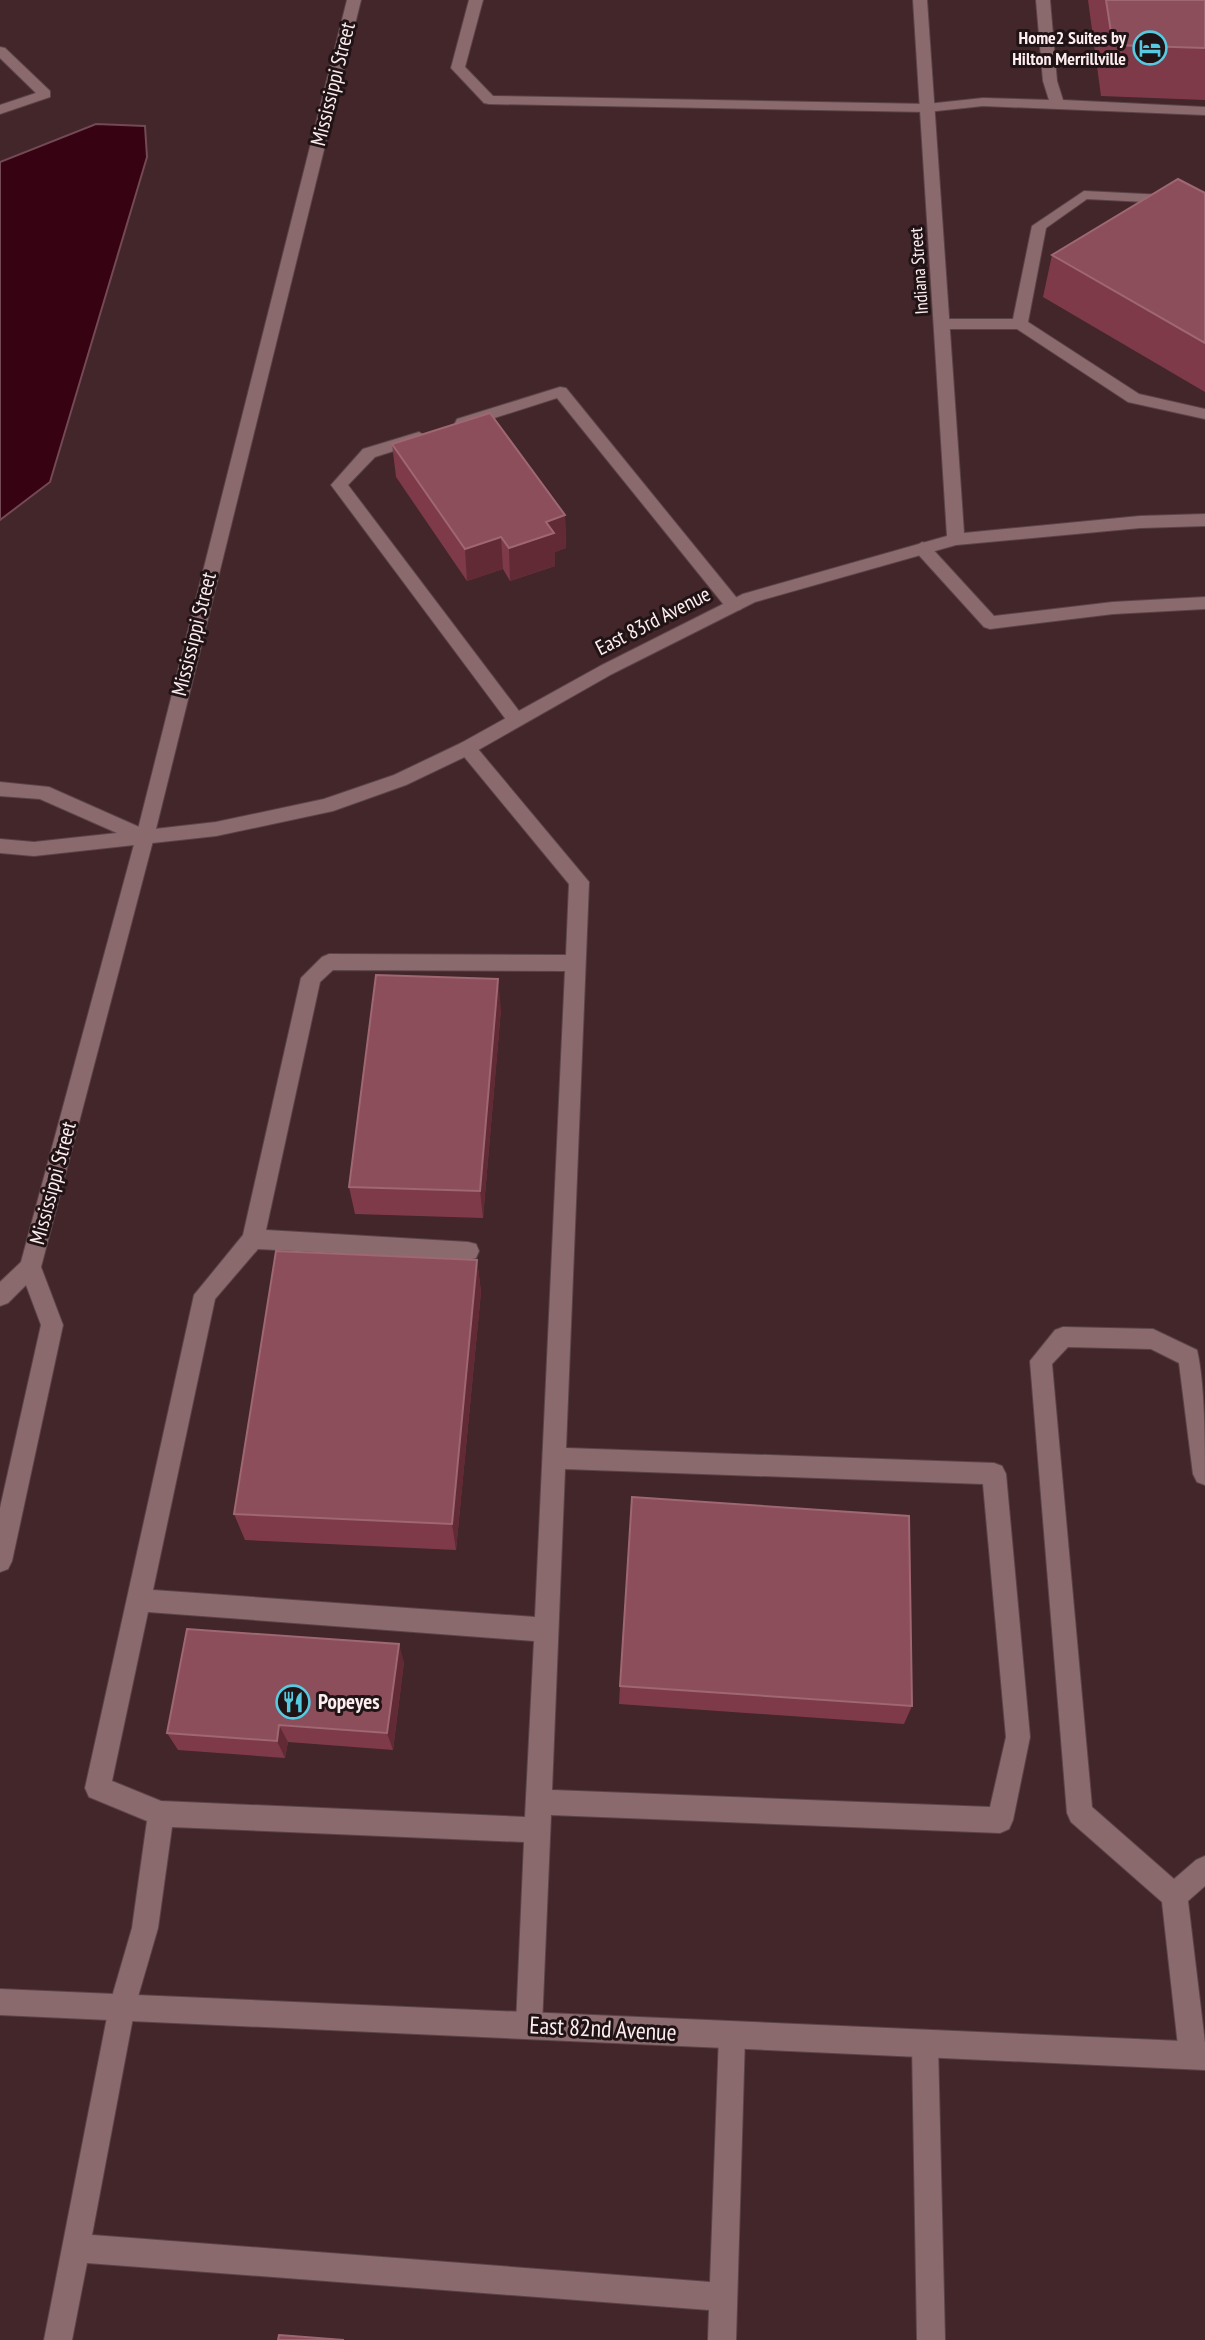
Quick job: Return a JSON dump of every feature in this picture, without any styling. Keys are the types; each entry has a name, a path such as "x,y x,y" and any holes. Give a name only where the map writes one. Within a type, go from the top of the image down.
{"street":[{"name":"Mississippi Street","path":"0,1296 30,1266 145,837 354,0"},
{"path":"476,0 458,68 489,100 927,108 983,102 1205,111"},
{"name":"Indiana Street","path":"920,0 956,539"},
{"path":"1043,0 1050,81 1057,104"},
{"path":"0,51 45,94 0,110"},
{"path":"1020,324 1039,226 1084,195 1205,201"},
{"path":"942,324 1020,324 1134,398 1205,414"},
{"path":"516,720 340,485 369,453 560,392 734,606"},
{"name":"East 83rd Avenue","path":"0,846 34,849 145,837 266,820 326,806 400,780 467,748 606,670 749,598 922,548 956,539 1140,522 1205,520"},
{"path":"922,548 990,623 1113,608 1205,603"},
{"path":"467,748 579,881 541,1802 529,2025"},
{"path":"0,789 42,792 145,837"},
{"path":"539,1830 161,1814 98,1788 136,1600 205,1295 253,1239 311,978 329,962 575,963"},
{"path":"253,1239 468,1251"},
{"name":"Mississippi Street","path":"0,1561 52,1325 30,1266"},
{"path":"1199,2055 1174,1896 1080,1813 1041,1361 1063,1337 1153,1339 1189,1357 1205,1474"},
{"path":"541,1802 1000,1820 1018,1737 994,1474 554,1458"},
{"path":"136,1600 546,1630"},
{"path":"58,2340 122,2007 145,1928 161,1814"},
{"path":"1174,1896 1205,1869"},
{"name":"East 82nd Avenue","path":"0,2002 1199,2055"},
{"path":"722,2340 732,2035"},
{"path":"925,2044 931,2340"},
{"path":"75,2248 723,2297"}],"shaded area":[{"path":"96,124 145,126 147,157 50,482 0,520 0,162"}],"building":[{"path":"1106,0 1205,0 1205,48 1113,45"},
{"path":"1178,179 1205,193 1205,343 1052,255"},
{"path":"490,413 565,515 546,522 554,533 509,548 501,537 465,549 392,444"},
{"path":"376,975 498,979 480,1191 349,1187"},
{"path":"276,1251 477,1260 452,1524 234,1514"},
{"path":"632,1497 909,1516 912,1706 620,1686"},
{"name":"Popeyes","path":"187,1629 399,1644 387,1733 279,1725 277,1741 167,1733"},
{"path":"279,2335 344,2340 278,2340"}],"place":[{"name":"Home2 Suites by Hilton Merrillville","path":"1150,48"},
{"name":"Popeyes","path":"293,1702"}]}
